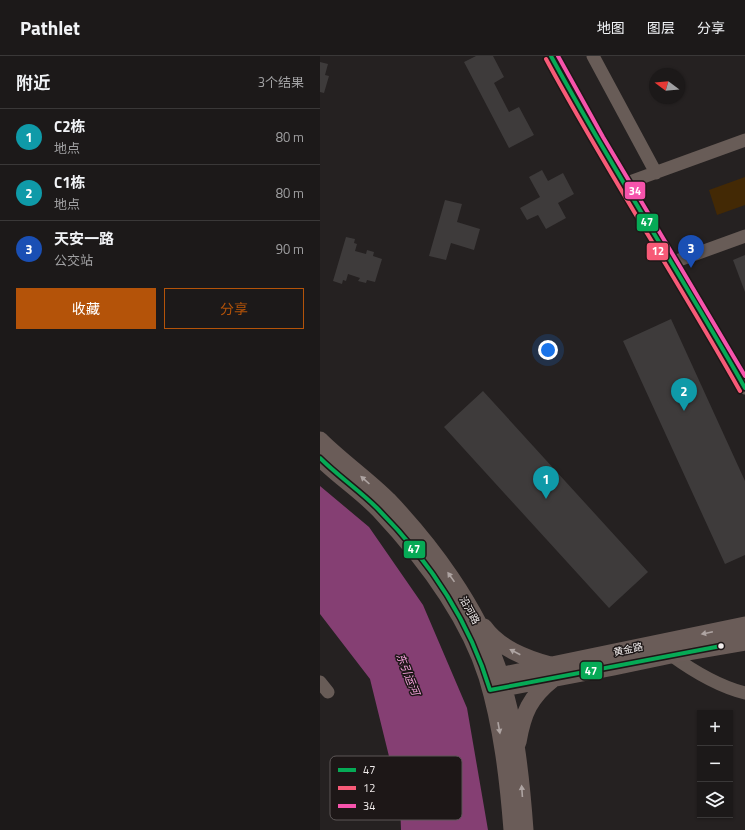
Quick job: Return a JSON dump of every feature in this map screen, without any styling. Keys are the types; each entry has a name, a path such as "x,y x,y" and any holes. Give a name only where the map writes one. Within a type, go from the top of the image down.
{"main road":[{"name":"沿河路","path":"320,440 336,456 387,499 412,527 453,580 470,608 486,641 495,683 496,713 507,776 512,830"},
{"name":"沿河路","path":"320,458 378,509 402,535 442,587 459,615 508,705 521,782 525,830"},
{"path":"470,608 488,632 508,648 552,672 530,704 522,722 516,752"},
{"name":"黄金路","path":"495,683 552,672 745,625"},
{"name":"黄金路","path":"552,672 671,655 745,642"}],"lane":[{"path":"551,56 605,153 745,388"},
{"path":"593,56 656,173"},
{"path":"624,184 745,140"},
{"path":"671,263 745,236"},
{"path":"671,655 703,676 745,693"}],"shaded area":[{"path":"745,177 745,205 717,215 709,190"}],"water":[{"name":"东引运河","path":"320,486 369,527 423,605 467,708 488,830 401,830 401,820 462,820 462,756 389,756 370,679 320,614"}],"building":[{"path":"476,56 493,56 504,77 494,83 509,112 519,107 534,135 509,148 464,62"},
{"path":"320,62 328,64 325,75 329,76 324,93 320,92"},
{"path":"542,170 548,181 563,173 574,194 558,203 566,218 546,229 538,215 527,220 520,208 540,197 529,177"},
{"path":"445,200 462,204 457,222 480,229 474,250 451,243 446,260 429,256"},
{"path":"346,237 355,239 354,243 357,244 355,251 366,254 367,250 374,252 373,256 382,259 375,282 367,280 366,283 358,281 360,278 348,274 346,281 343,280 342,284 333,281"},
{"path":"745,255 745,292 733,260"},
{"path":"671,319 745,481 745,555 725,564 623,341"},
{"path":"483,391 648,572 609,608 444,427"}],"transit line":[{"name":"47","path":"551,56 598,140 745,388"},
{"name":"34","path":"558,56 603,137 745,376"},
{"name":"12","path":"546,59 593,143 740,391"},
{"name":"47","path":"320,458 377,508 414,549 430,570 459,615 471,639 490,690 721,646"}],"place":[{"name":"天安一路","path":"691,268"},
{"name":"C1栋","path":"684,411"},
{"name":"C2栋","path":"546,499"}]}
